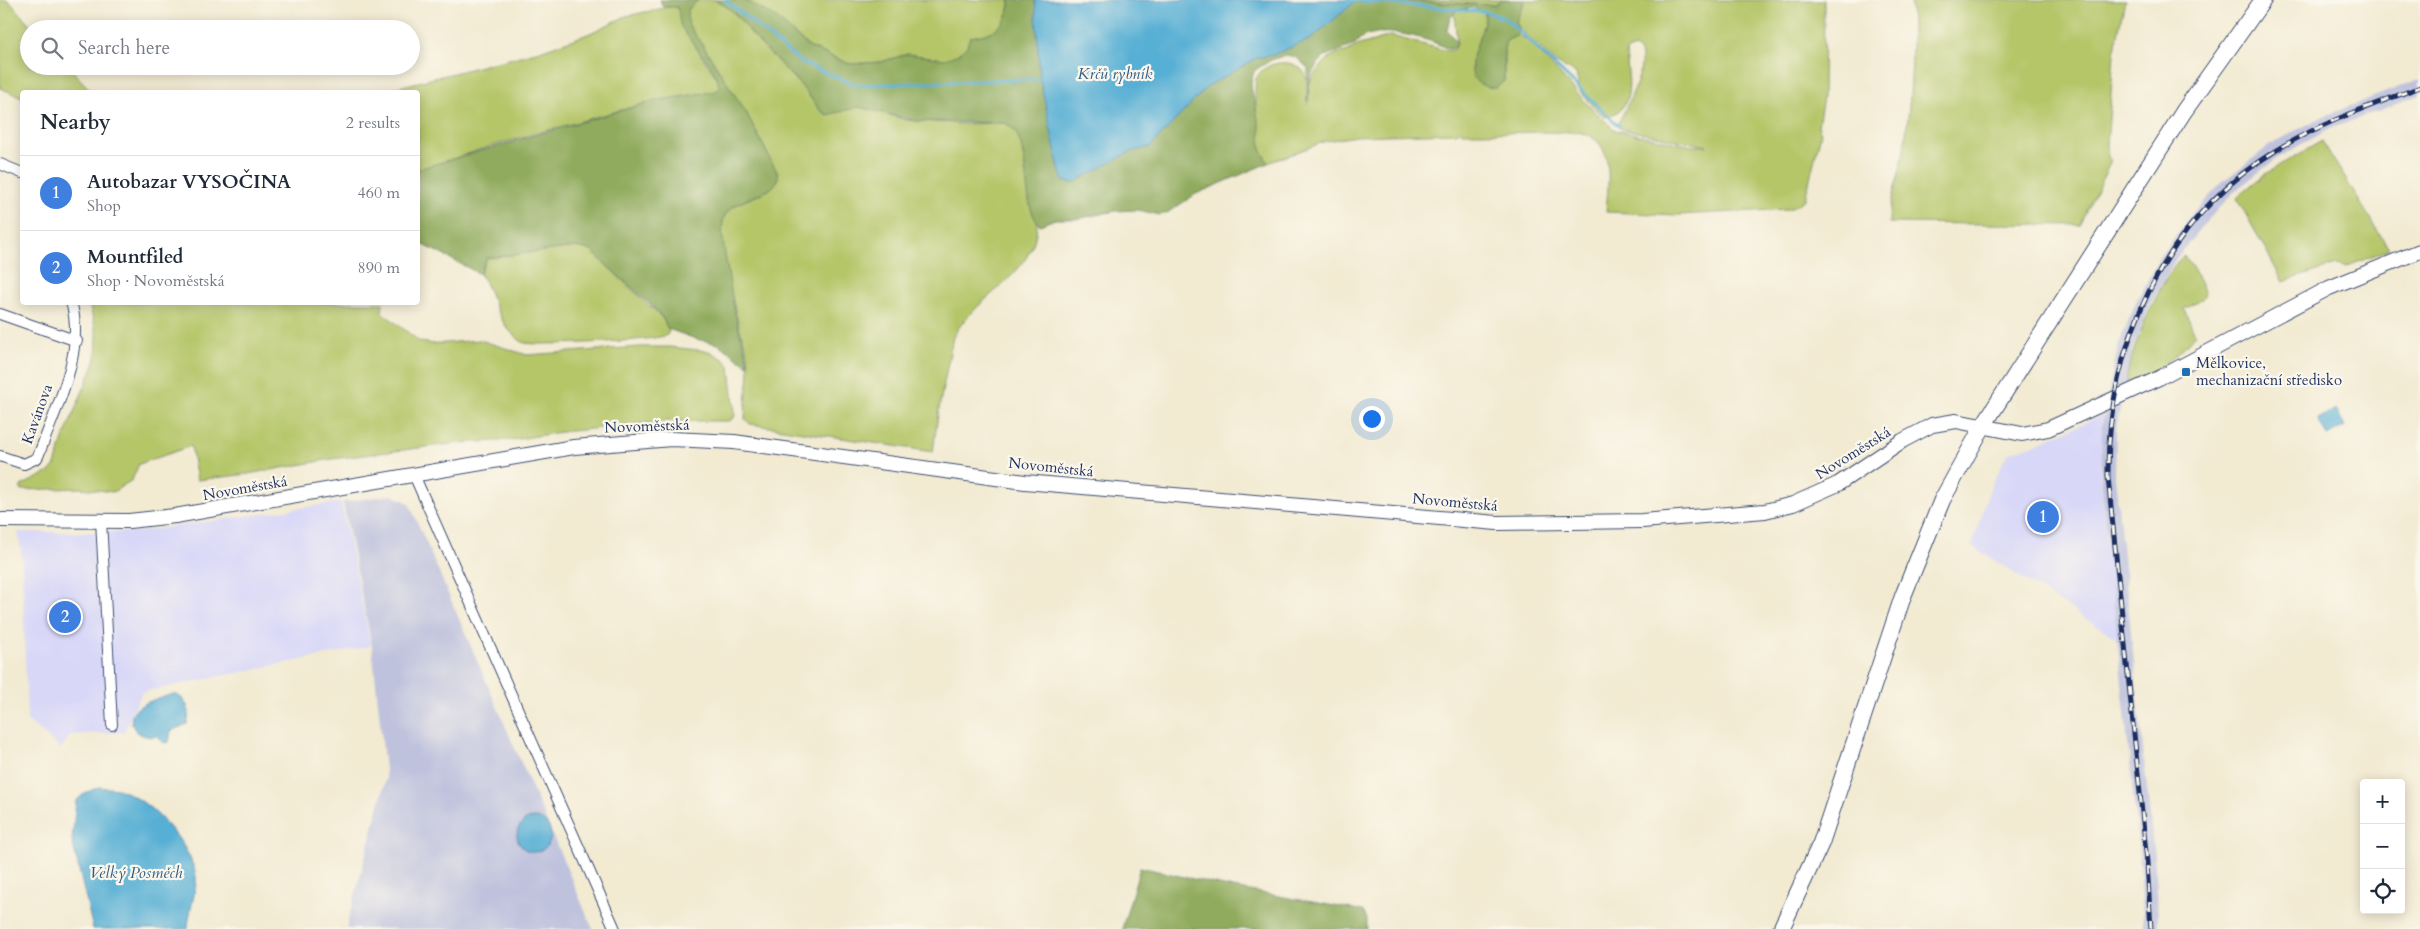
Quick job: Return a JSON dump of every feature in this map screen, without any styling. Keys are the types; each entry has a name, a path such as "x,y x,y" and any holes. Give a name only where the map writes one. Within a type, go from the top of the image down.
{"main road":[{"path":"1781,929 1822,843 1910,578 1942,500 1983,426 2184,111 2263,0"}],"street":[{"path":"0,164 20,172"},
{"name":"Novoměstská","path":"0,520 143,520 414,475 574,446 643,440 734,442 1025,482 1487,522 1642,520 1765,511 1793,504 1838,484 1902,441 1932,425 1956,420 2022,434 2048,429 2150,383 2329,288 2420,250"},
{"name":"Kavánova","path":"0,456 24,464 37,458 75,352 76,319 73,305"},
{"path":"0,314 76,341"},
{"path":"414,475 615,929"},
{"path":"100,520 112,725"}],"shaded area":[{"path":"2420,79 2420,95 2330,129 2277,158 2236,190 2205,223 2175,260 2150,305 2132,350 2116,428 2115,477 2157,886 2158,929 2144,929 2140,862 2101,477 2102,426 2118,346 2137,299 2163,252 2193,213 2226,179 2269,146 2324,116"},
{"path":"2103,415 2100,475 2118,639 1972,546 1990,488 2008,453 2038,443"},
{"path":"392,495 409,503 593,929 346,929 386,779 372,646 343,502"},
{"path":"341,502 371,646 142,692 124,732 70,735 61,749 27,720 22,561 18,532 136,532"}],"green space":[{"path":"0,0 8,0 26,20 20,20 20,75 76,75 90,90 20,90 20,96 0,88"},
{"path":"660,0 699,0 693,4 687,14 689,25 747,114 778,174 776,182 771,188 734,206 727,213 723,221 723,240 734,309 749,366 718,344 696,339 668,329 656,310 590,250 576,247 487,258 480,274 420,243 420,168 654,101 716,91 719,88 714,72 681,26 677,7 663,7"},
{"path":"699,0 715,0 734,11 756,39 803,88 821,112 859,107 869,108 905,120 964,124 1004,123 1016,130 1023,152 1028,190 1037,219 1034,241 1027,257 1016,271 975,309 953,337 938,414 933,452 750,424 745,419 749,362 728,276 723,244 723,220 727,212 734,206 771,188 776,182 778,174 747,114 689,25 687,14 689,9"},
{"path":"715,0 745,0 775,17 809,47 850,64 881,62 907,54 945,59 959,54 967,46 970,37 979,36 999,27 1007,16 1010,0 1035,0 1040,79 1059,169 1102,167 1130,151 1150,147 1208,86 1257,58 1273,55 1311,39 1357,0 1495,5 1502,0 1525,0 1516,22 1519,28 1518,35 1506,41 1504,48 1504,81 1496,88 1482,85 1475,79 1472,71 1472,60 1483,27 1485,13 1472,7 1457,10 1450,18 1447,30 1455,40 1456,47 1448,49 1430,41 1407,35 1384,33 1365,36 1352,46 1329,54 1321,60 1313,71 1307,101 1308,68 1296,57 1286,55 1271,60 1255,70 1252,76 1251,86 1260,128 1261,149 1268,163 1196,194 1167,213 1160,215 1137,210 1115,211 1076,219 1055,219 1040,225 1033,216 1029,203 1020,141 1014,130 1004,123 916,121 859,107 827,115 817,107 798,82 738,17"},
{"path":"745,0 1010,0 1007,16 999,27 994,31 970,37 967,46 959,54 944,60 907,54 881,62 850,64 809,47 775,17"},
{"path":"1377,0 1502,0 1495,5"},
{"path":"1525,0 1824,0 1823,97 1818,126 1821,133 1805,199 1790,209 1679,215 1606,212 1608,175 1604,152 1599,143 1590,136 1577,132 1462,133 1462,130 1456,133 1356,136 1326,141 1268,163 1261,149 1255,84 1256,79 1265,68 1279,63 1287,63 1300,68 1306,77 1308,104 1310,82 1315,73 1330,57 1337,53 1346,52 1359,45 1391,36 1448,51 1455,49 1457,43 1454,12 1463,8 1485,13 1472,65 1473,74 1479,81 1491,87 1504,81 1504,48 1506,41 1518,35 1529,41 1594,111 1615,130 1692,146 1707,146 1622,129 1617,125 1640,72 1640,52 1634,47 1626,51 1629,81 1627,100 1615,113 1604,117 1580,92 1576,73 1555,62 1519,28 1516,22"},
{"path":"1911,0 2125,0 2114,54 2107,145 2108,157 2111,161 2079,225 1889,223 1892,197 1903,156 1908,116 1912,59"},
{"path":"674,6 679,10 681,26 719,81 719,88 716,91 654,101 498,144 420,169 420,90 387,90 540,51 588,34 626,16"},
{"path":"2322,141 2389,249 2346,267 2336,265 2283,282 2237,198 2266,174"},
{"path":"576,247 590,250 595,254 656,311 669,331 667,335 622,341 574,343 535,344 525,343 518,339 504,324 480,274 487,258"},
{"path":"2184,256 2192,265 2205,294 2203,298 2184,309 2195,334 2166,364 2140,381 2131,385 2127,384 2132,357 2157,295 2167,277"},
{"path":"89,305 383,305 382,312 420,342 434,344 480,340 527,355 640,347 669,347 709,351 725,360 730,367 735,413 734,418 729,421 670,421 561,432 512,440 458,443 332,459 248,474 197,480 191,446 139,464 132,480 113,492 81,488 21,490 21,486 49,472 55,465 63,439 96,359 97,336"},
{"path":"1140,867 1233,888 1363,911 1367,919 1367,929 1122,929"}],"water":[{"name":"Krčů rybník","path":"1035,0 1357,0 1311,39 1273,55 1257,58 1208,86 1150,147 1130,152 1073,183 1063,181 1059,169 1040,79"},
{"path":"2336,409 2345,426 2327,436 2318,419"},
{"path":"173,694 185,701 188,719 187,724 171,731 169,742 164,743 157,736 150,737 144,735 134,728 132,718 134,712 139,707"},
{"name":"Velký Posměch","path":"99,787 118,789 143,802 167,824 186,850 196,876 188,929 93,929 72,840 76,801 85,793"},
{"path":"534,818 546,823 551,835 546,847 534,852 522,847 517,835 522,823"}],"waterway":[{"path":"725,0 802,63 856,85 1043,79"},
{"path":"1347,0 1487,12 1506,19 1620,127"}],"railway":[{"path":"2151,929 2147,862 2108,477 2110,429 2118,381 2131,336 2149,292 2172,251 2201,213 2235,180 2292,141 2346,116 2420,87"}],"place":[{"name":"Mělkovice, mechanizační středisko","path":"2186,372"},
{"name":"Autobazar VYSOČINA","path":"2043,517"},
{"name":"Mountfiled","path":"65,617"}]}
